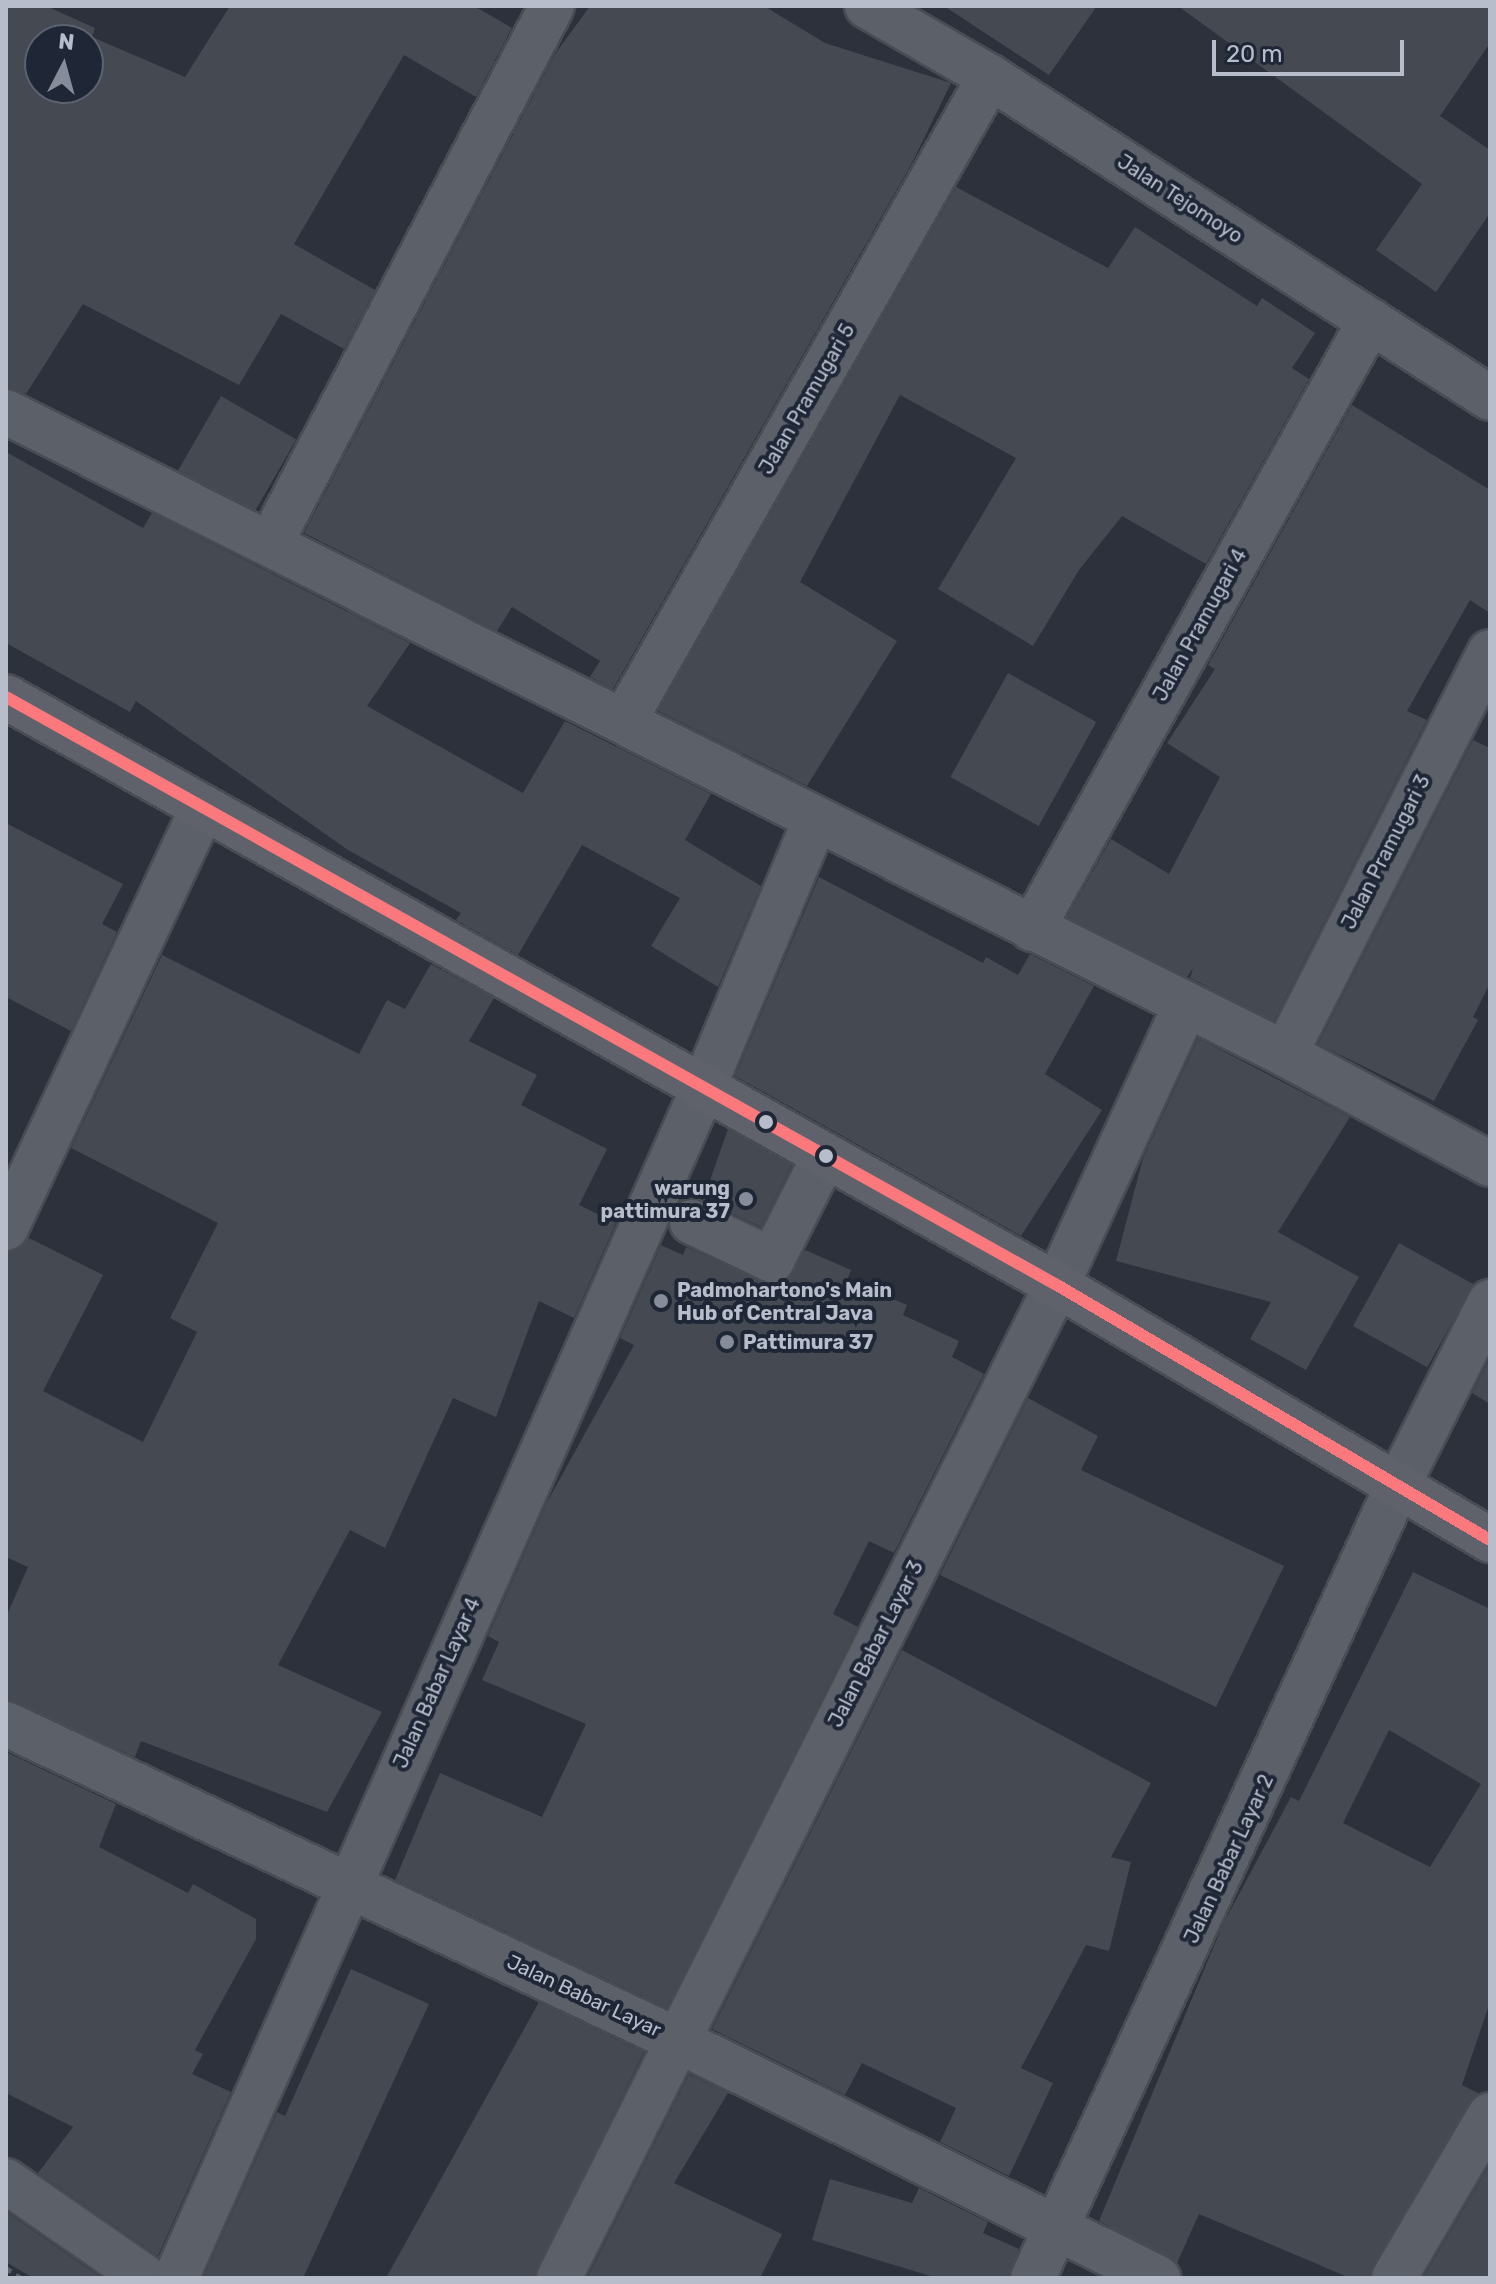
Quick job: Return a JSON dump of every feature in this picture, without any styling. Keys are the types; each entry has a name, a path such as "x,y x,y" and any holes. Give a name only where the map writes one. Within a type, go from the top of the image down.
{"main road":[{"path":"6,697 702,1091 1057,1285 1490,1540"}],"street":[{"path":"272,540 552,6"},
{"name":"Jalan Tejomoyo","path":"867,6 990,77 1490,398"},
{"name":"Jalan Pramugari 5","path":"624,721 990,77"},
{"name":"Jalan Pramugari 4","path":"1032,929 1370,321"},
{"path":"6,412 272,540 1185,1007 1285,1054 1490,1164"},
{"name":"Jalan Pramugari 3","path":"1285,1054 1490,652"},
{"path":"6,1228 203,808"},
{"name":"Jalan Babar Layar 4","path":"176,2278 347,1884 702,1091 816,819"},
{"name":"Jalan Babar Layar 3","path":"559,2278 1057,1285 1185,1007"},
{"path":"692,1222 772,1260 824,1157"},
{"name":"Jalan Babar Layar 2","path":"1033,2278 1057,2232 1398,1485 1490,1302"},
{"name":"Jalan Babar Layar","path":"6,1724 677,2040 1057,2232 1158,2278"},
{"path":"1394,2278 1490,2115"},
{"path":"6,2181 146,2278"}],"path":[{"path":"6,2268 21,2278"}],"building":[{"path":"6,6 46,6 86,24 24,24 24,104 104,104 104,42 185,77 230,6 474,6 512,28 476,97 404,55 294,244 375,290 344,349 281,314 239,385 83,304 26,394 6,387"},
{"path":"590,6 764,6 825,43 951,83 912,163 613,689 590,677 600,661 512,607 497,631 304,533 555,54"},
{"path":"944,6 1097,6 1049,75"},
{"path":"1178,6 1490,6 1490,43 1440,116 1490,150 1490,213 1436,292 1376,250 1422,184"},
{"path":"956,187 1108,268 1135,227 1257,306 1262,298 1315,333 1292,368 1309,379 1206,564 1122,516 1079,570 1033,646 938,589 1016,458 900,395 800,582 897,641 807,786 658,711"},
{"path":"221,396 296,440 253,514 178,470"},
{"path":"1352,405 1490,490 1490,613 1470,600 1407,711 1427,720 1274,1021 1190,978 1193,968 1187,977 1067,917 1111,839 1169,874 1220,777 1167,743 1215,669 1208,665"},
{"path":"6,452 143,528 152,513 410,643 367,706 523,793 565,721 711,794 685,840 761,886 718,987 651,946 680,898 582,845 518,955 456,920 461,913 348,850 136,701 130,712 6,643"},
{"path":"1008,673 1096,722 1039,826 950,777"},
{"path":"1473,740 1490,748 1490,983 1473,1017 1478,1020 1434,1101 1318,1044"},
{"path":"6,823 123,884 102,924 117,932 71,1031 6,997"},
{"path":"819,877 983,963 986,957 1018,975 1030,954 1094,986 1045,1074 1102,1110 1021,1236 735,1076"},
{"path":"162,955 359,1054 387,1000 405,1009 431,964 494,998 469,1041 537,1075 521,1105 607,1149 579,1205 616,1223 574,1318 539,1301 496,1417 453,1398 385,1548 350,1530 278,1665 382,1712 327,1812 141,1741 135,1757 6,1699 6,1617 28,1567 6,1557 6,1253 29,1238 103,1275 43,1391 143,1442 197,1332 170,1318 218,1223 71,1148"},
{"path":"1198,1038 1350,1117 1278,1232 1359,1277 1306,1370 1250,1339 1271,1302 1116,1261 1143,1158"},
{"path":"728,1129 792,1165 761,1227 703,1200"},
{"path":"1399,1243 1473,1284 1427,1367 1353,1326"},
{"path":"661,1245 683,1255 686,1247 773,1285 786,1280 805,1250 851,1270 847,1280 907,1305 903,1315 959,1341 952,1357 984,1374 894,1553 869,1541 833,1614 858,1627 667,2008 395,1880 440,1773 542,1817 586,1724 482,1680 499,1642 488,1636 547,1502 634,1345 620,1338"},
{"path":"1490,1358 1490,1404 1472,1393"},
{"path":"1028,1398 1098,1436 1081,1470 1284,1566 1216,1707 940,1575"},
{"path":"1413,1572 1490,1609 1490,2002 1462,2085 1478,2093 1369,2278 1350,2278 1199,2214 1177,2263 1099,2221 1224,1922 1291,1797 1299,1801","holes":["1389,1730 1481,1784 1430,1867 1343,1823"]},
{"path":"902,1650 1151,1783 1111,1857 1131,1862 1109,1951 1086,1945 1021,2068 1053,2083 1009,2176 940,2142 956,2108 862,2063 845,2095 712,2029"},
{"path":"6,1752 116,1804 99,1847 188,1893 193,1884 256,1919 256,1939 195,2050 203,2054 192,2074 231,2092 158,2256 38,2173 73,2127 6,2093"},
{"path":"351,1969 429,2004 303,2278 203,2278 277,2112 285,2116"},
{"path":"539,2002 644,2052 534,2278 386,2278"},
{"path":"689,2074 728,2093 674,2183 782,2234 760,2278 587,2278"},
{"path":"1490,2164 1490,2278 1423,2278"},
{"path":"830,2179 912,2203 919,2188 988,2222 983,2233 1019,2249 1008,2278 937,2278 812,2240"},
{"path":"8,2213 102,2278 33,2278 6,2262"}],"transit line":[{"path":"6,697 1057,1285 1490,1540"}],"place":[{"name":"warung pattimura 37","path":"746,1199"},
{"name":"Padmohartono's Main Hub of Central Java","path":"661,1301"},
{"name":"Pattimura 37","path":"727,1342"}]}
